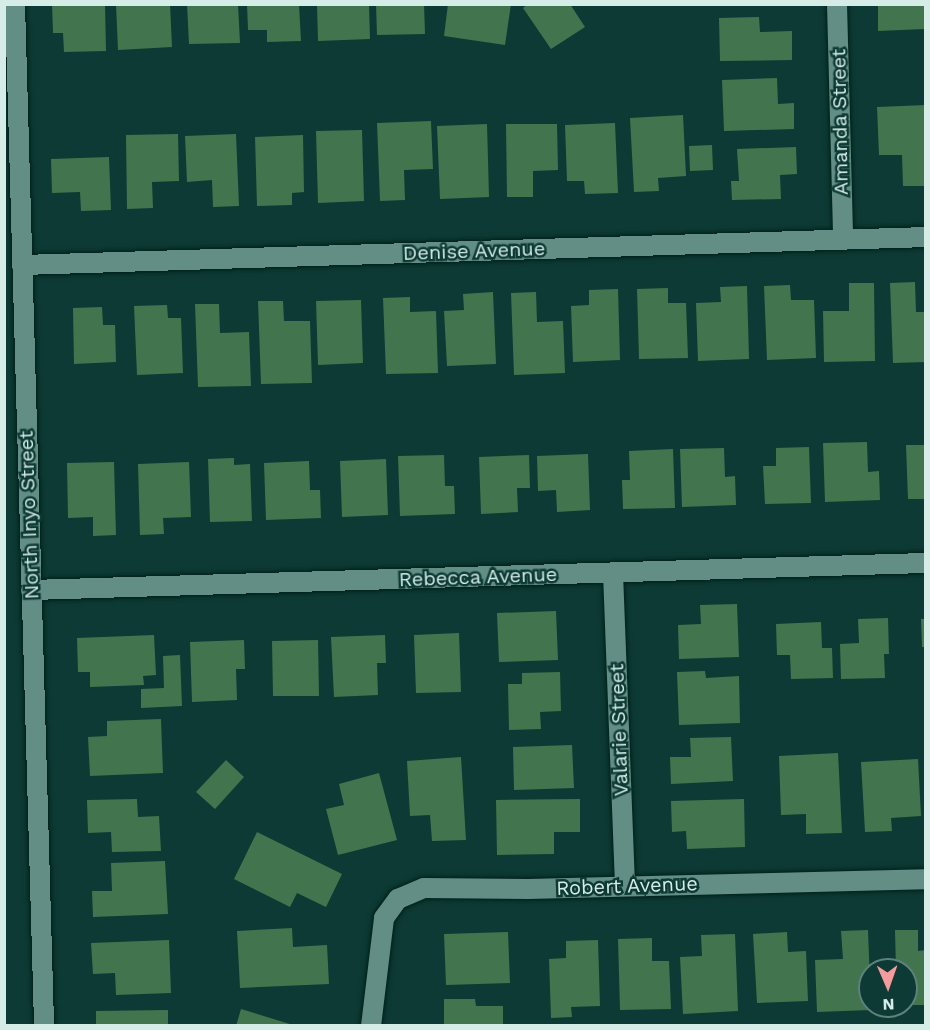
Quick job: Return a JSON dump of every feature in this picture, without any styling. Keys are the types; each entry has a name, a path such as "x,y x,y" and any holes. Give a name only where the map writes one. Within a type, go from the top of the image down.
{"street":[{"name":"North Inyo Street","path":"15,4 44,1026"},
{"name":"Amanda Street","path":"837,4 843,240"},
{"name":"Denise Avenue","path":"22,265 926,237"},
{"name":"Rebecca Avenue","path":"31,590 926,563"},
{"name":"Valarie Street","path":"613,573 625,886"},
{"name":"Robert Avenue","path":"371,1026 384,918 398,899 424,888 926,879"}],"building":[{"path":"52,4 105,4 106,51 64,52 63,33 53,33"},
{"path":"116,4 170,4 172,47 118,50"},
{"path":"187,4 238,4 240,43 189,44"},
{"path":"247,4 299,4 301,41 267,42 267,30 248,30"},
{"path":"317,4 369,4 370,39 318,41"},
{"path":"376,4 424,4 425,34 377,35"},
{"path":"448,4 511,4 505,45 444,36"},
{"path":"528,4 570,4 585,27 551,49 523,8"},
{"path":"878,4 925,4 925,29 878,31"},
{"path":"759,17 760,32 792,31 792,60 720,61 719,18"},
{"path":"777,78 778,104 794,103 794,129 724,131 722,80"},
{"path":"926,105 926,186 903,186 902,155 879,155 877,107"},
{"path":"683,115 686,176 658,178 659,191 634,192 630,118"},
{"path":"431,121 433,169 404,170 405,200 380,201 377,123"},
{"path":"615,123 618,193 585,194 584,181 567,181 565,125"},
{"path":"487,124 489,197 440,199 437,126"},
{"path":"506,124 557,124 558,170 533,171 533,197 507,197"},
{"path":"362,130 364,201 318,203 316,131"},
{"path":"178,134 179,181 152,182 153,208 127,209 126,135"},
{"path":"236,134 239,206 213,207 212,180 187,182 185,136"},
{"path":"303,135 304,192 292,193 292,205 257,206 255,137"},
{"path":"712,145 713,170 690,171 689,146"},
{"path":"796,147 797,174 780,175 781,199 732,200 731,181 739,181 737,149"},
{"path":"109,157 111,210 81,211 80,192 52,193 51,159"},
{"path":"915,282 916,312 926,312 926,362 893,363 890,283"},
{"path":"849,283 874,283 875,361 824,362 823,311 849,311"},
{"path":"790,285 791,300 814,300 816,358 767,360 764,286"},
{"path":"747,286 749,359 698,361 696,303 721,302 720,287"},
{"path":"668,288 668,303 686,303 688,358 639,359 637,289"},
{"path":"618,289 620,360 573,362 571,306 589,305 589,290"},
{"path":"493,292 496,364 447,366 444,311 464,310 463,294"},
{"path":"536,292 537,322 563,321 565,373 514,375 511,293"},
{"path":"410,297 410,312 436,311 438,373 386,374 383,298"},
{"path":"361,300 363,363 318,365 316,301"},
{"path":"258,301 283,301 284,321 310,321 312,383 261,384"},
{"path":"195,304 219,304 220,333 249,332 251,386 198,387"},
{"path":"167,305 168,318 181,318 183,373 137,375 134,306"},
{"path":"102,307 103,325 115,325 116,362 74,364 73,308"},
{"path":"867,442 868,472 879,471 880,500 825,502 823,443"},
{"path":"906,445 926,445 926,499 908,499"},
{"path":"809,447 811,503 765,504 763,466 776,466 776,448"},
{"path":"724,448 725,477 735,476 736,505 682,507 680,449"},
{"path":"673,449 675,508 623,509 622,480 630,480 629,451"},
{"path":"588,454 590,510 557,512 556,490 538,491 537,456"},
{"path":"444,455 445,486 454,486 455,514 400,516 398,456"},
{"path":"529,455 530,488 517,488 518,512 481,514 479,457"},
{"path":"234,458 234,465 250,464 252,521 210,522 208,459"},
{"path":"386,459 388,515 342,517 340,461"},
{"path":"309,461 310,490 320,490 321,518 266,520 264,463"},
{"path":"114,462 116,535 93,536 93,517 68,518 67,463"},
{"path":"189,462 191,517 163,518 164,534 140,535 138,464"},
{"path":"737,604 739,657 679,659 678,625 701,624 700,605"},
{"path":"556,611 558,660 499,662 497,613"},
{"path":"888,618 889,654 884,654 885,678 841,679 840,644 859,643 858,619"},
{"path":"921,619 926,619 926,647 922,647"},
{"path":"821,622 822,648 832,648 833,678 791,679 790,655 777,655 776,624"},
{"path":"459,633 461,692 416,693 414,635"},
{"path":"154,635 156,675 143,676 144,685 90,687 90,672 78,672 77,638"},
{"path":"385,635 386,663 377,663 378,695 334,697 331,637"},
{"path":"244,640 245,669 236,669 237,700 192,702 190,642"},
{"path":"318,640 319,696 273,696 272,641"},
{"path":"180,655 182,706 141,708 141,689 164,688 163,656"},
{"path":"705,671 706,678 739,676 740,723 679,725 677,672"},
{"path":"560,672 561,711 540,712 541,729 509,730 508,684 522,684 522,673"},
{"path":"161,719 163,773 90,776 88,737 107,736 107,721"},
{"path":"731,737 733,781 671,784 670,757 691,757 690,738"},
{"path":"572,745 574,788 514,790 513,747"},
{"path":"838,753 842,833 806,834 806,814 781,815 779,756"},
{"path":"461,757 466,840 432,841 430,815 410,816 407,761"},
{"path":"918,759 921,816 891,818 892,831 865,832 861,762"},
{"path":"226,760 244,777 215,809 196,792"},
{"path":"379,773 397,840 338,855 326,809 344,805 339,784"},
{"path":"137,799 138,817 159,816 161,851 112,852 111,832 88,833 87,800"},
{"path":"580,799 580,832 554,832 554,854 497,855 496,800"},
{"path":"744,799 745,847 687,849 686,831 672,832 671,801"},
{"path":"257,832 342,874 326,907 297,893 290,907 234,879"},
{"path":"165,861 168,914 93,917 92,891 112,891 111,863"},
{"path":"292,928 293,947 327,945 329,984 240,988 237,931"},
{"path":"868,930 869,958 858,958 858,1010 817,1012 815,960 843,959 841,931"},
{"path":"895,930 918,930 918,951 926,950 926,1005 918,1005 918,958 896,958"},
{"path":"508,932 510,983 446,985 444,934"},
{"path":"787,932 788,952 806,951 808,1001 757,1003 753,934"},
{"path":"735,934 738,1011 683,1014 680,957 702,956 701,935"},
{"path":"652,938 652,961 669,961 671,1009 620,1010 618,939"},
{"path":"169,940 171,993 116,995 115,973 93,974 91,943"},
{"path":"598,940 600,1006 571,1007 572,1017 551,1018 549,959 566,958 566,941"},
{"path":"444,999 475,999 476,1006 503,1006 503,1026 444,1026"},
{"path":"241,1009 293,1025 293,1026 236,1026"},
{"path":"168,1010 168,1026 96,1026 96,1011"}]}
